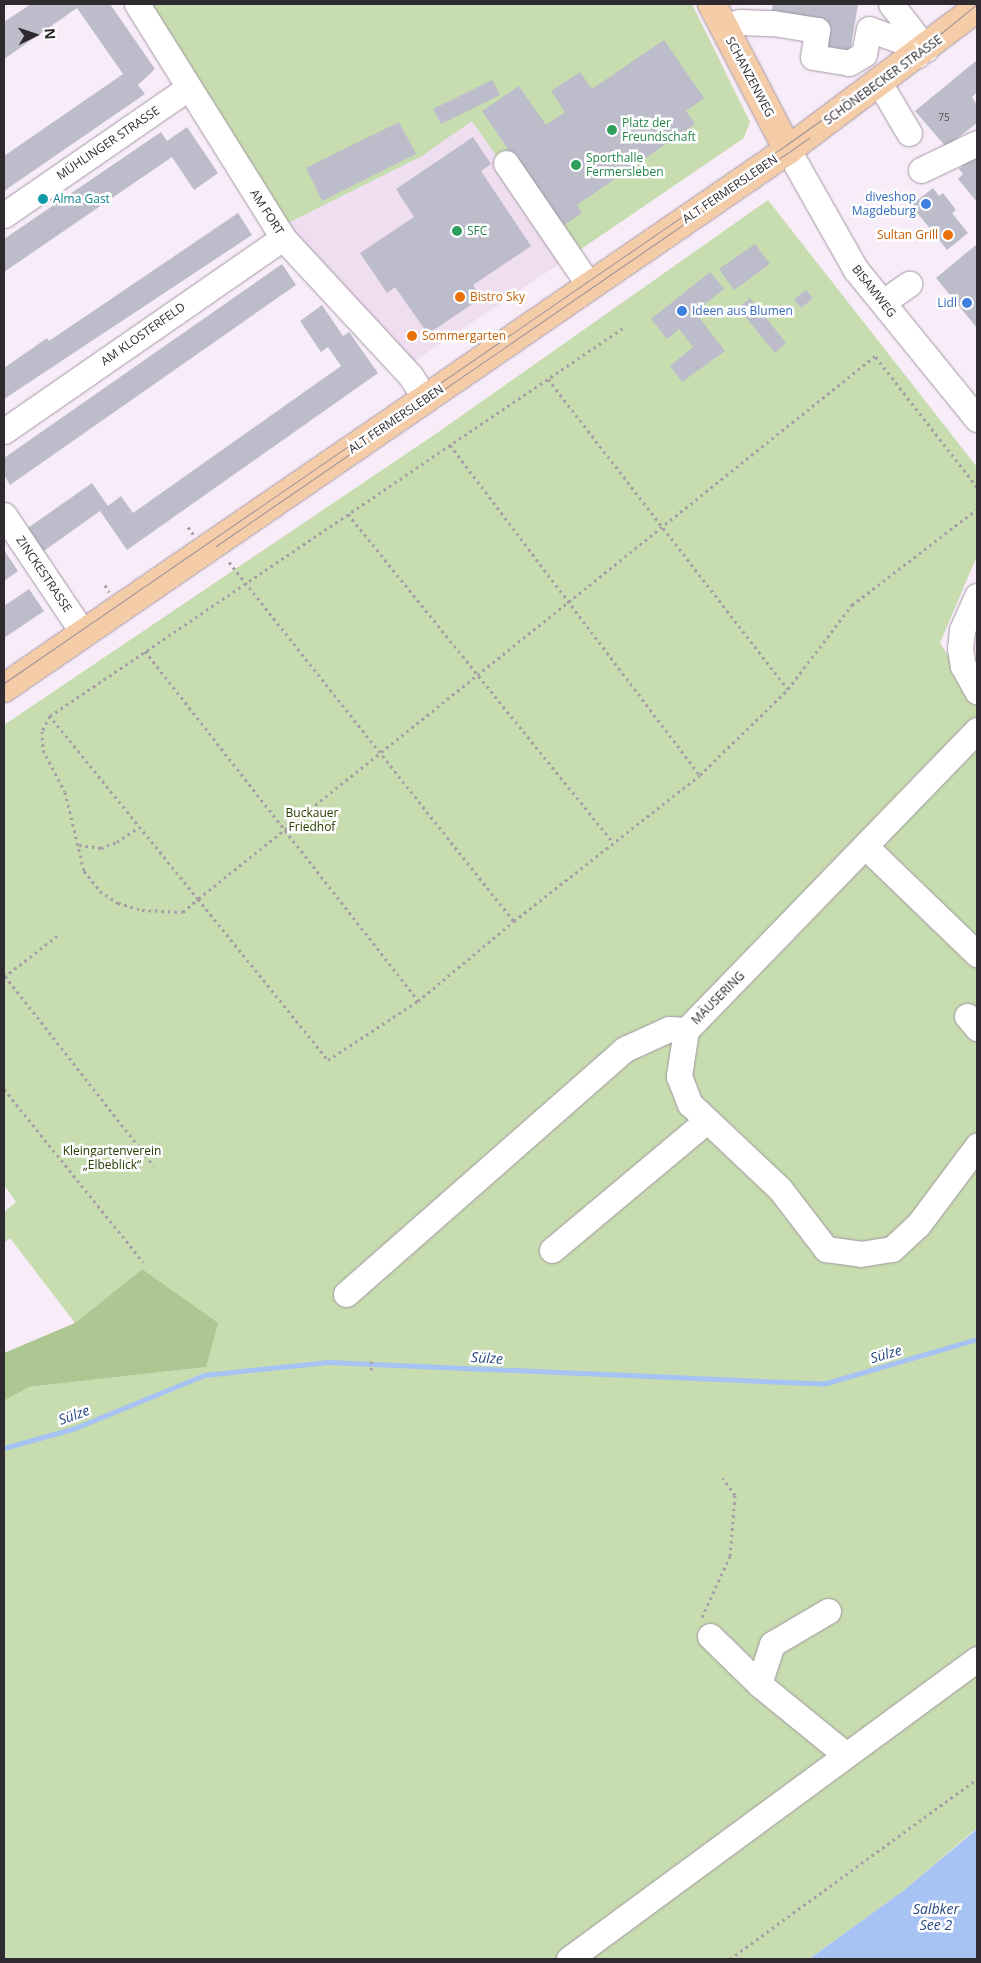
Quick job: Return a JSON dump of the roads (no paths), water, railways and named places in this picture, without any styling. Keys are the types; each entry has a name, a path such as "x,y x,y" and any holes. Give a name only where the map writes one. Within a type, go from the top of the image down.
{"main road":[{"name":"SCHÖNEBECKER STRASSE","path":"788,150 880,84 977,8"},
{"name":"SCHANZENWEG","path":"733,14 788,150"},
{"name":"ALT FERMERSLEBEN","path":"4,688 788,150"}],"street":[{"name":"AM FORT","path":"137,4 283,238 410,375 426,398"},
{"path":"902,8 922,52"},
{"path":"733,14 817,30 813,57 849,63 864,54 869,29 907,43 922,52"},
{"path":"880,84 909,133"},
{"name":"MÜHLINGER STRASSE","path":"4,215 188,88"},
{"path":"921,170 977,143"},
{"name":"BISAMWEG","path":"788,150 843,251 977,419"},
{"path":"506,164 589,285"},
{"name":"AM KLOSTERFELD","path":"4,431 283,238"},
{"path":"883,302 909,284"},
{"name":"ZINCKESTRASSE","path":"4,515 83,633"},
{"path":"977,596 962,630 960,648 963,666 977,691"},
{"name":"MÄUSERING","path":"977,730 686,1030 679,1076 690,1104 705,1122 780,1189 826,1249 860,1254 892,1249 918,1226 977,1146"},
{"path":"866,846 977,954"},
{"path":"346,1294 625,1049 669,1029 686,1030"},
{"path":"552,1250 705,1122"},
{"path":"759,1684 772,1644 828,1611"},
{"path":"710,1636 759,1684 846,1755"},
{"path":"569,1959 977,1659"}],"water":[{"name":"Salbker See 2","path":"977,1829 977,1959 809,1959 903,1891"}],"waterway":[{"name":"Sülze","path":"4,1448 75,1428 204,1375 328,1362 823,1384 977,1339"}],"tram line":[{"path":"4,683 786,145 924,47 977,4"},
{"path":"897,76 935,48"},
{"path":"216,546 809,138"}],"place":[{"name":"Platz der Freundschaft","path":"612,130"},
{"name":"Sporthalle Fermersleben","path":"576,165"},
{"name":"Alma Gast","path":"43,199"},
{"name":"diveshop Magdeburg","path":"926,204"},
{"name":"SFC","path":"457,231"},
{"name":"Sultan Grill","path":"948,235"},
{"name":"Bistro Sky","path":"460,297"},
{"name":"Lidl","path":"967,303"},
{"name":"Ideen aus Blumen","path":"682,311"},
{"name":"Sommergarten","path":"412,336"}],"park label":[{"name":"Buckauer Friedhof","path":"312,820"},
{"name":"Kleingartenverein „Elbeblick“","path":"112,1158"}]}
